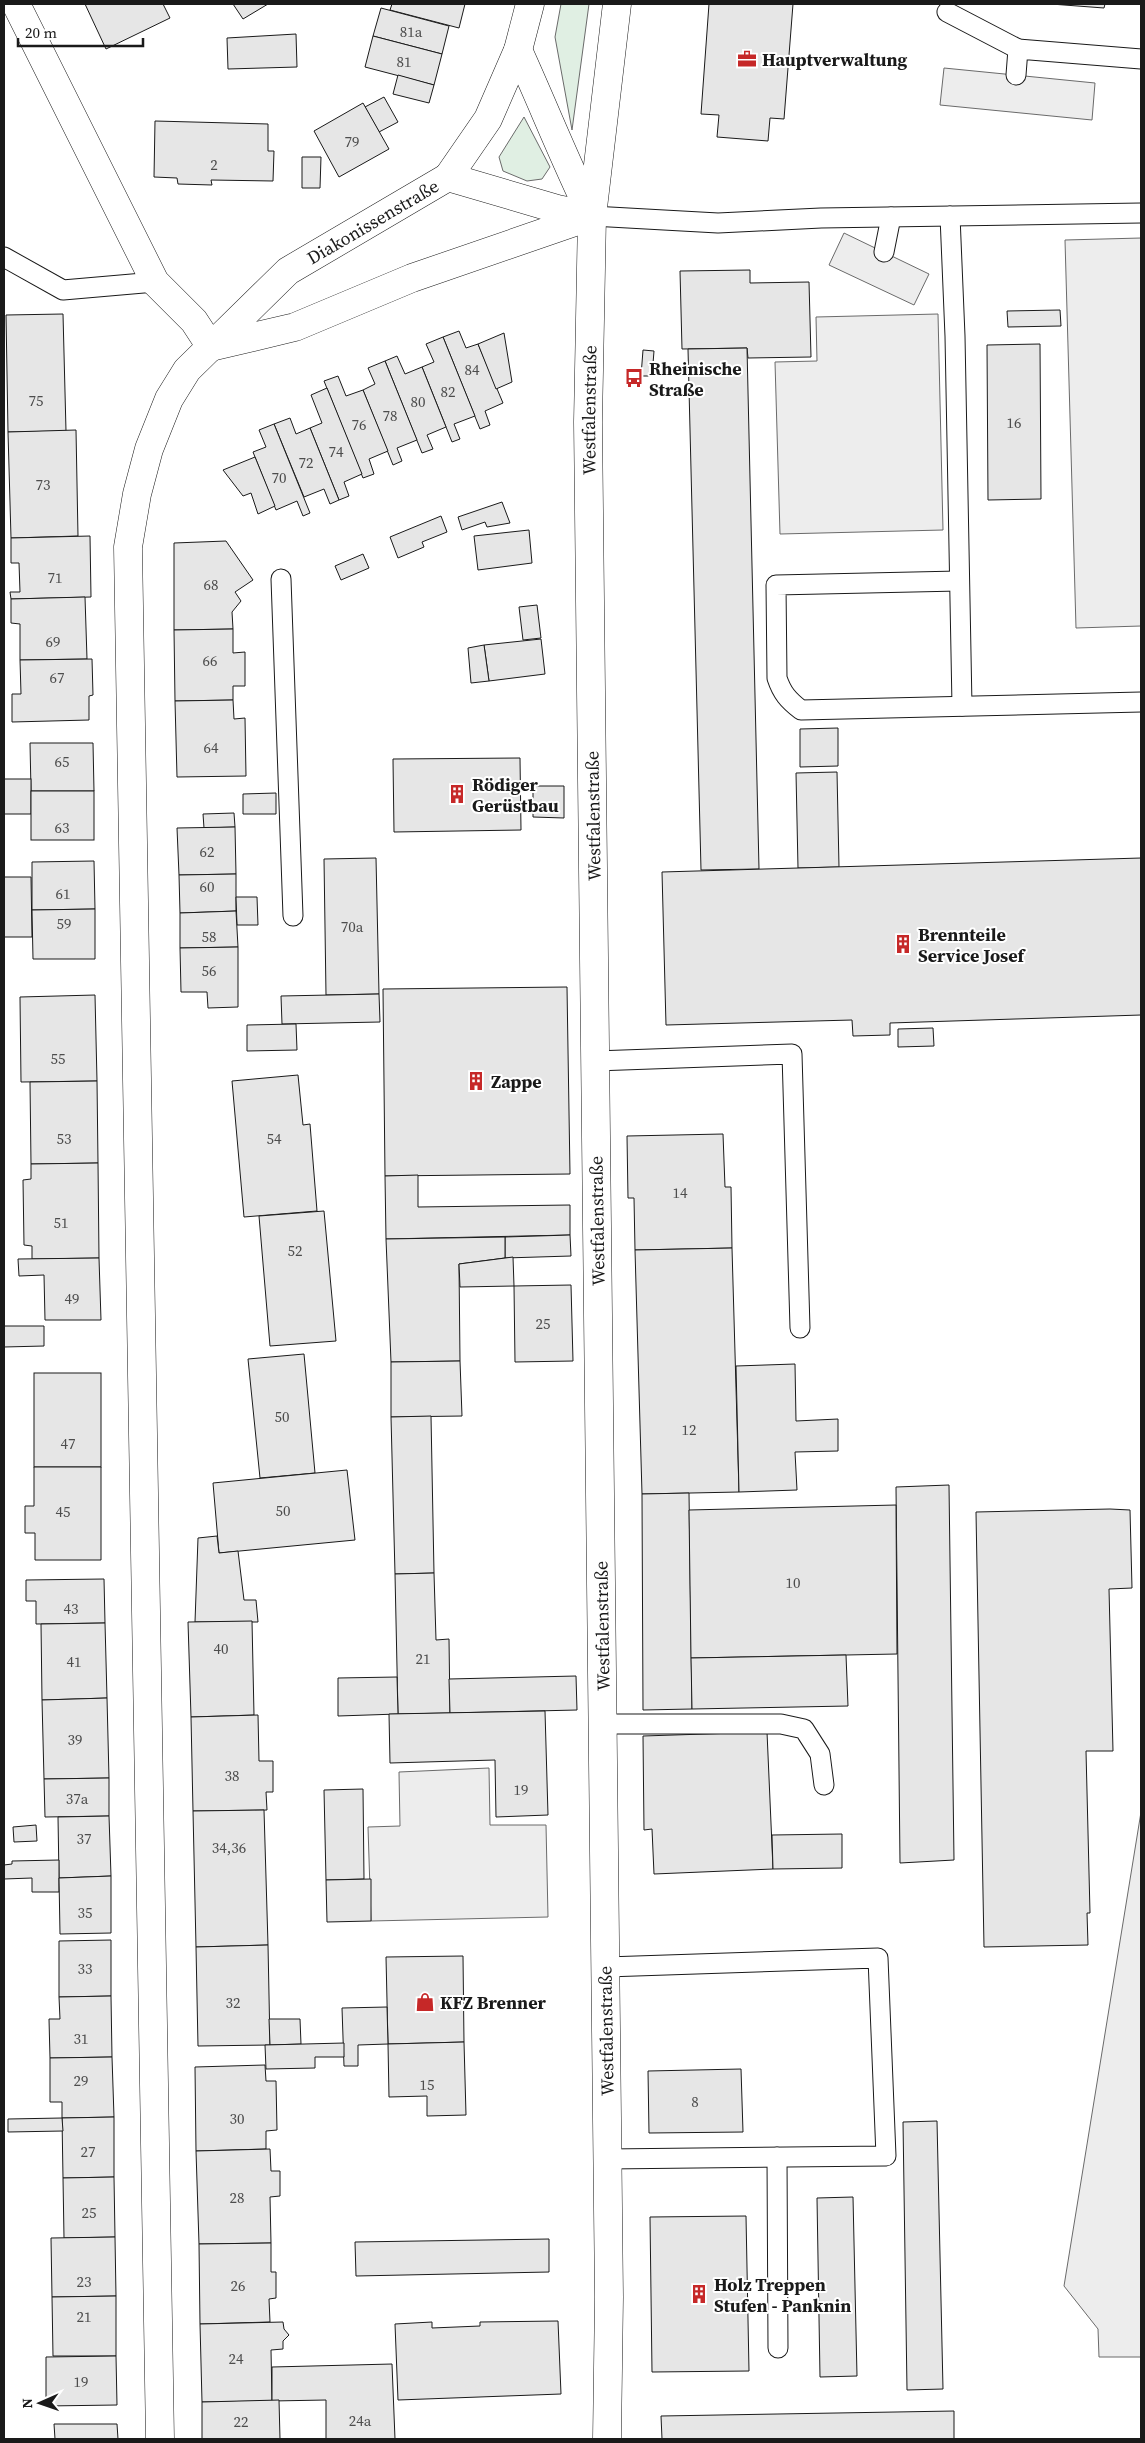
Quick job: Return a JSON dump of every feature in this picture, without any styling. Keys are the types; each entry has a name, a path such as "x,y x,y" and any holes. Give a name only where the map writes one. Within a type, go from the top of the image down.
{"street":[{"path":"16,4 155,282 194,322 211,347 295,327 344,305 447,265 592,216 568,167 551,122 518,50"},
{"path":"448,177 488,119 518,50 530,4"},
{"name":"Westfalenstraße","path":"607,2439 608,2159 588,422 592,216 617,4"},
{"name":"Diakonissenstraße","path":"160,2439 128,547 137,494 150,448 169,399 187,370 288,271 448,177 557,209 592,216"}],"lane":[{"path":"947,12 1018,49 1141,59"},
{"path":"1016,75 1018,49"},
{"path":"592,216 718,223 891,217 1141,213"},
{"path":"950,216 955,336 962,706"},
{"path":"884,252 891,217"},
{"path":"4,257 63,290 155,282"},
{"path":"281,579 292,916"},
{"path":"959,581 776,585 777,678 781,690 789,701 801,710 1141,702"},
{"path":"596,1061 792,1054 800,1328"},
{"path":"603,1724 781,1724 804,1728 820,1754 824,1785"},
{"path":"606,1966 878,1958 886,2156 608,2159"},
{"path":"777,2157 778,2348"}],"green space":[{"path":"561,4 589,4 572,130 555,37"},
{"path":"524,117 550,167 542,179 527,181 503,171 499,157"}],"shaded area":[{"path":"944,68 1095,83 1092,120 940,105"},
{"path":"844,233 929,274 914,305 829,265"},
{"path":"1141,238 1141,626 1076,628 1065,240"},
{"path":"938,314 943,530 780,534 775,362 817,361 816,317"},
{"path":"489,1768 490,1825 546,1825 548,1917 371,1921 368,1827 400,1826 399,1772"},
{"path":"1141,1812 1141,2357 1099,2357 1098,2329 1064,2286"}],"building":[{"path":"85,4 163,4 170,18 106,49"},
{"path":"233,4 268,4 243,19"},
{"path":"392,4 465,4 459,28 390,10"},
{"name":"Hauptverwaltung","path":"709,4 793,4 784,119 770,118 768,141 717,137 719,115 701,114"},
{"path":"1051,4 1105,4 1104,8"},
{"path":"381,8 449,26 442,54 373,36"},
{"path":"296,34 297,67 228,69 227,38"},
{"path":"373,36 442,54 434,85 365,67"},
{"path":"398,75 434,85 429,103 393,94"},
{"path":"384,97 398,122 379,132 365,107"},
{"path":"363,103 389,149 339,177 314,131"},
{"path":"155,121 268,124 268,151 274,151 273,181 211,180 212,185 178,184 177,178 154,177"},
{"path":"302,157 321,157 320,188 302,188"},
{"path":"750,270 750,283 809,282 811,357 748,358 747,348 682,349 680,271"},
{"path":"1060,310 1061,326 1008,327 1007,311"},
{"path":"63,314 66,431 8,432 6,315"},
{"path":"459,331 466,348 478,344 503,403 485,411 490,425 480,429 443,337"},
{"path":"504,333 512,382 496,389 478,344"},
{"path":"443,337 475,416 454,424 460,439 452,442 422,367 434,362 426,344"},
{"path":"1040,344 1041,499 988,500 987,345"},
{"path":"747,348 759,869 701,870 688,349"},
{"path":"643,350 654,351 652,376 641,376"},
{"path":"397,356 405,374 422,367 446,427 427,435 433,449 422,453 385,361"},
{"path":"385,361 417,440 397,448 402,461 393,465 363,390 375,384 368,368"},
{"path":"338,376 346,396 363,390 388,451 369,459 374,474 363,478 324,381"},
{"path":"327,388 362,474 344,482 349,496 339,500 310,428 322,423 311,395"},
{"path":"290,418 296,434 310,428 339,500 330,504 324,489 304,497 274,424"},
{"path":"274,424 310,513 303,516 297,501 276,510 253,452 266,447 259,430"},
{"path":"76,430 78,536 11,538 8,432"},
{"path":"255,457 275,506 258,514 251,493 243,496 223,470"},
{"path":"502,502 510,523 487,527 485,522 462,530 458,517"},
{"path":"441,516 447,532 422,542 424,547 398,558 390,537"},
{"path":"529,530 532,563 478,570 474,536"},
{"path":"90,536 91,597 11,599 10,592 20,592 19,563 11,563 11,538"},
{"path":"226,541 253,580 235,592 241,601 232,612 233,629 174,630 174,543"},
{"path":"363,554 369,568 341,580 335,566"},
{"path":"85,597 87,659 20,660 20,624 11,623 11,599"},
{"path":"537,605 541,638 523,640 519,607"},
{"path":"233,629 233,653 245,652 245,686 233,686 233,700 175,701 174,630"},
{"path":"541,639 545,674 489,681 484,645"},
{"path":"484,645 489,681 471,683 468,648"},
{"path":"92,659 93,695 89,696 89,720 12,722 12,694 21,694 20,660"},
{"path":"233,700 234,719 245,718 246,776 177,777 175,701"},
{"path":"838,728 838,766 800,767 800,729"},
{"path":"30,743 93,743 94,791 31,791"},
{"name":"Rödiger Gerüstbau","path":"520,758 521,830 394,832 393,759"},
{"path":"837,772 839,867 798,868 796,773"},
{"path":"4,779 31,779 31,814 4,814"},
{"path":"533,786 564,786 564,818 533,817"},
{"path":"31,791 94,791 94,840 31,840"},
{"path":"276,793 276,814 243,814 243,794"},
{"path":"234,813 235,827 204,828 203,814"},
{"path":"235,827 236,874 179,875 177,828"},
{"path":"376,858 379,994 326,995 324,859"},
{"name":"Brennteile Service Josef","path":"1141,858 1141,1015 890,1023 890,1035 853,1036 852,1020 666,1025 662,872"},
{"path":"94,861 95,909 32,910 32,862"},
{"path":"236,874 236,911 180,913 179,875"},
{"path":"4,877 31,877 32,937 4,937"},
{"path":"236,897 257,897 258,925 237,925"},
{"path":"95,909 95,959 33,959 32,910"},
{"path":"236,911 238,947 180,948 180,913"},
{"path":"238,947 238,1007 208,1008 207,992 181,992 180,948"},
{"name":"Zappe","path":"567,987 570,1174 385,1176 383,989"},
{"path":"379,994 380,1022 282,1024 281,996"},
{"path":"95,995 97,1081 21,1082 20,997"},
{"path":"296,1024 297,1050 247,1051 247,1025"},
{"path":"933,1028 934,1046 898,1047 898,1029"},
{"path":"298,1075 303,1125 310,1124 317,1211 244,1217 232,1081"},
{"path":"97,1081 98,1163 31,1164 30,1082"},
{"path":"723,1134 725,1187 731,1187 732,1248 635,1250 634,1198 628,1198 627,1136"},
{"path":"98,1163 99,1258 32,1259 32,1246 24,1245 23,1180 31,1179 31,1164"},
{"path":"418,1175 418,1207 570,1205 570,1235 386,1239 385,1176"},
{"path":"324,1211 336,1341 270,1346 259,1216"},
{"path":"570,1235 571,1256 505,1258 505,1237"},
{"path":"505,1237 505,1258 459,1264 460,1361 391,1362 386,1239"},
{"path":"732,1248 739,1492 642,1494 635,1250"},
{"path":"513,1257 514,1286 460,1287 459,1264"},
{"path":"99,1258 101,1320 45,1320 44,1275 19,1276 18,1259"},
{"path":"571,1285 573,1361 515,1362 514,1286"},
{"path":"4,1326 44,1326 44,1346 4,1347"},
{"path":"304,1354 315,1473 260,1478 248,1359"},
{"path":"460,1361 462,1416 391,1417 391,1362"},
{"path":"795,1364 796,1421 838,1419 838,1451 795,1452 797,1490 739,1492 736,1366"},
{"path":"34,1373 101,1373 101,1467 34,1467"},
{"path":"431,1416 434,1573 395,1574 391,1417"},
{"path":"34,1467 101,1467 101,1560 35,1560 35,1533 25,1533 25,1506 34,1506"},
{"path":"347,1470 355,1540 219,1553 213,1483"},
{"path":"949,1485 954,1860 900,1863 896,1487"},
{"path":"689,1493 692,1709 643,1710 642,1494"},
{"path":"896,1505 897,1654 691,1658 689,1510"},
{"path":"1130,1510 1132,1588 1109,1589 1113,1751 1086,1751 1090,1913 1087,1913 1088,1945 984,1947 976,1512"},
{"path":"217,1536 219,1553 238,1551 244,1600 256,1600 258,1622 195,1622 198,1538"},
{"path":"434,1573 436,1640 449,1639 450,1713 398,1714 395,1574"},
{"path":"104,1579 105,1623 36,1624 36,1601 26,1601 26,1580"},
{"path":"252,1621 254,1715 191,1717 188,1622"},
{"path":"105,1623 107,1698 42,1700 41,1624"},
{"path":"846,1655 848,1706 692,1709 691,1658"},
{"path":"576,1676 577,1710 450,1713 449,1679"},
{"path":"397,1677 398,1714 338,1716 338,1678"},
{"path":"107,1698 109,1778 44,1779 42,1700"},
{"path":"545,1711 548,1815 496,1817 495,1760 390,1763 389,1714"},
{"path":"258,1715 259,1761 273,1761 273,1792 266,1792 267,1810 193,1811 191,1717"},
{"path":"767,1732 773,1869 654,1874 652,1829 644,1830 643,1736"},
{"path":"109,1778 109,1816 45,1817 44,1779"},
{"path":"363,1789 364,1879 326,1880 324,1790"},
{"path":"264,1810 268,1945 196,1947 193,1811"},
{"path":"109,1816 111,1876 59,1878 58,1817"},
{"path":"36,1825 37,1841 14,1842 13,1827"},
{"path":"842,1834 842,1868 773,1869 772,1835"},
{"path":"59,1860 59,1892 32,1892 32,1878 4,1879 4,1865 12,1864 12,1861"},
{"path":"111,1876 111,1933 60,1934 59,1878"},
{"path":"371,1879 371,1921 327,1922 326,1880"},
{"path":"111,1940 111,1996 59,1997 59,1941"},
{"path":"268,1945 270,2045 198,2046 196,1947"},
{"name":"KFZ Brenner","path":"463,1956 464,2042 388,2044 386,1957"},
{"path":"111,1996 112,2057 50,2058 49,2019 60,2019 59,1997"},
{"path":"387,2007 388,2044 358,2045 358,2066 344,2066 342,2008"},
{"path":"269,2019 300,2019 301,2044 270,2045"},
{"path":"464,2042 466,2115 427,2116 427,2096 389,2097 388,2044"},
{"path":"344,2043 344,2057 315,2057 315,2068 266,2069 265,2045"},
{"path":"112,2057 114,2117 62,2118 62,2102 50,2102 50,2058"},
{"path":"265,2065 266,2081 276,2081 277,2130 266,2131 266,2149 196,2151 195,2067"},
{"path":"741,2069 743,2132 649,2133 648,2071"},
{"path":"114,2117 114,2177 63,2178 62,2118"},
{"path":"62,2118 63,2131 8,2132 8,2119"},
{"path":"937,2121 943,2389 907,2390 903,2122"},
{"path":"270,2149 271,2171 280,2171 280,2196 270,2197 271,2243 199,2244 196,2151"},
{"path":"114,2177 115,2237 64,2238 63,2178"},
{"path":"853,2197 857,2376 820,2377 817,2198"},
{"name":"Holz Treppen Stufen - Panknin","path":"746,2216 749,2371 652,2372 650,2217"},
{"path":"115,2237 116,2296 52,2297 51,2238"},
{"path":"549,2239 549,2272 356,2276 355,2242"},
{"path":"271,2243 271,2272 276,2272 276,2298 269,2299 270,2322 200,2324 199,2244"},
{"path":"116,2296 116,2356 53,2356 52,2297"},
{"path":"558,2321 561,2394 398,2400 395,2324 432,2322 432,2328 480,2326 480,2322"},
{"path":"283,2322 284,2329 289,2335 283,2341 283,2349 271,2350 272,2401 202,2402 200,2324"},
{"path":"116,2356 117,2405 46,2406 46,2357"},
{"path":"392,2364 395,2439 326,2439 326,2400 272,2401 272,2367"},
{"path":"279,2400 280,2439 202,2439 202,2402"},
{"path":"954,2411 954,2439 662,2439 661,2416"},
{"path":"54,2424 117,2424 118,2439 55,2439"}],"place":[{"name":"Hauptverwaltung","path":"747,59"},
{"name":"Rheinische Straße","path":"634,378"},
{"name":"Rödiger Gerüstbau","path":"457,794"},
{"name":"Brennteile Service Josef","path":"903,944"},
{"name":"Zappe","path":"476,1081"},
{"name":"KFZ Brenner","path":"425,2002"},
{"name":"Holz Treppen Stufen - Panknin","path":"699,2294"}]}
